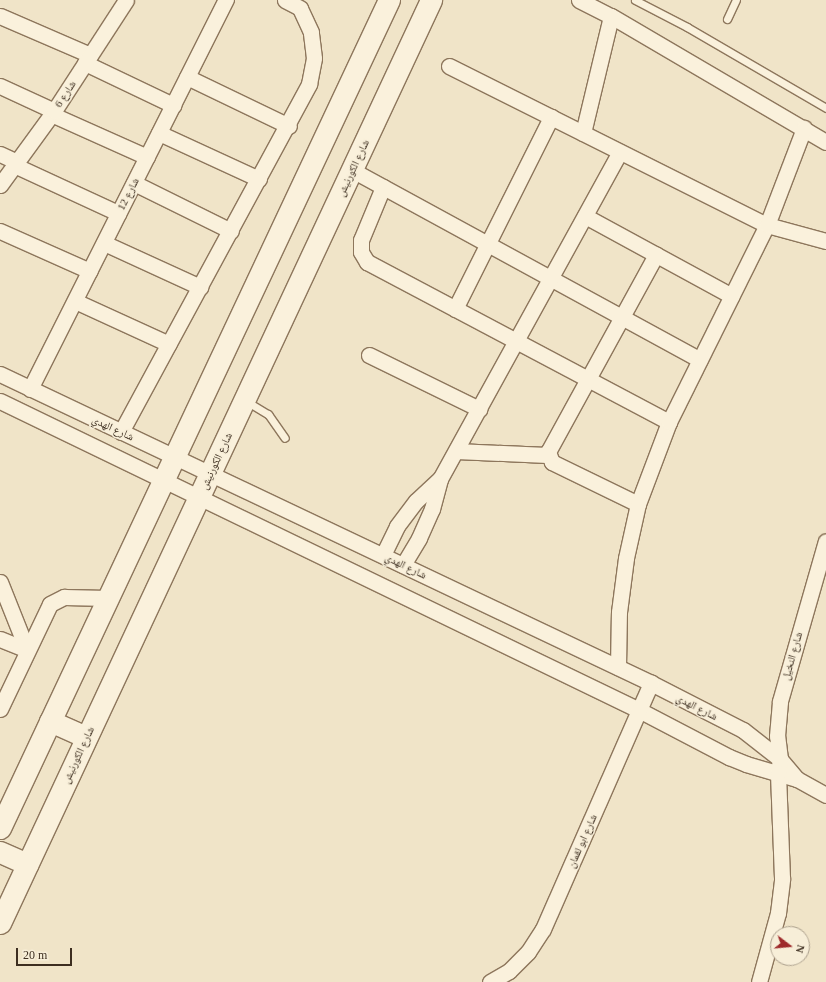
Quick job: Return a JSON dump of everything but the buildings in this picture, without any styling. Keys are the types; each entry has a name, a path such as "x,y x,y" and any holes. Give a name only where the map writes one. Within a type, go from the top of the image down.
{"main road":[{"path":"0,828 389,0"},
{"name":"شارع الكورنيش","path":"0,923 431,0"},
{"path":"50,721 86,737"},
{"path":"0,852 27,864"}],"street":[{"name":"شارع 12","path":"30,389 226,0"},
{"path":"121,432 289,126 309,84 314,58 311,32 300,8 285,0"},
{"path":"579,0 611,16 826,142"},
{"name":"شارع 6","path":"0,185 52,112 123,1"},
{"path":"0,16 87,59 173,105"},
{"path":"583,133 611,16"},
{"path":"449,66 767,226 826,241"},
{"path":"187,77 289,126"},
{"path":"0,86 147,157"},
{"path":"455,309 551,117"},
{"path":"618,667 620,604 626,558 638,504 669,422 767,226 804,128"},
{"path":"159,133 259,179"},
{"path":"403,565 420,538 440,479 620,152"},
{"path":"0,154 118,214"},
{"path":"352,170 700,360"},
{"path":"134,184 231,231"},
{"path":"383,187 361,240 363,257 455,309 669,422"},
{"path":"585,216 732,296"},
{"path":"0,231 90,271"},
{"path":"104,243 200,288"},
{"path":"638,504 552,462 548,456 548,448 656,255"},
{"path":"75,301 169,344"},
{"path":"369,355 479,409"},
{"name":"شارع الهدي","path":"0,374 651,683 743,730 779,766 797,779 826,795"},
{"path":"0,401 639,710 746,764 779,766"},
{"path":"456,451 548,456"},
{"path":"383,555 397,526 416,501 440,479"},
{"name":"شارع النخيل","path":"760,982 778,913 782,878 777,736 780,701 826,541"},
{"path":"0,582 5,606 27,650"},
{"path":"0,708 45,610 56,599 64,597 108,598"},
{"path":"0,639 27,650"},
{"name":"شارع ابو لقمان","path":"490,982 509,971 528,952 543,929 651,683"}],"lane":[{"path":"635,0 687,27 826,108"},
{"path":"727,19 736,0"},
{"path":"244,400 268,414 285,438"}]}
